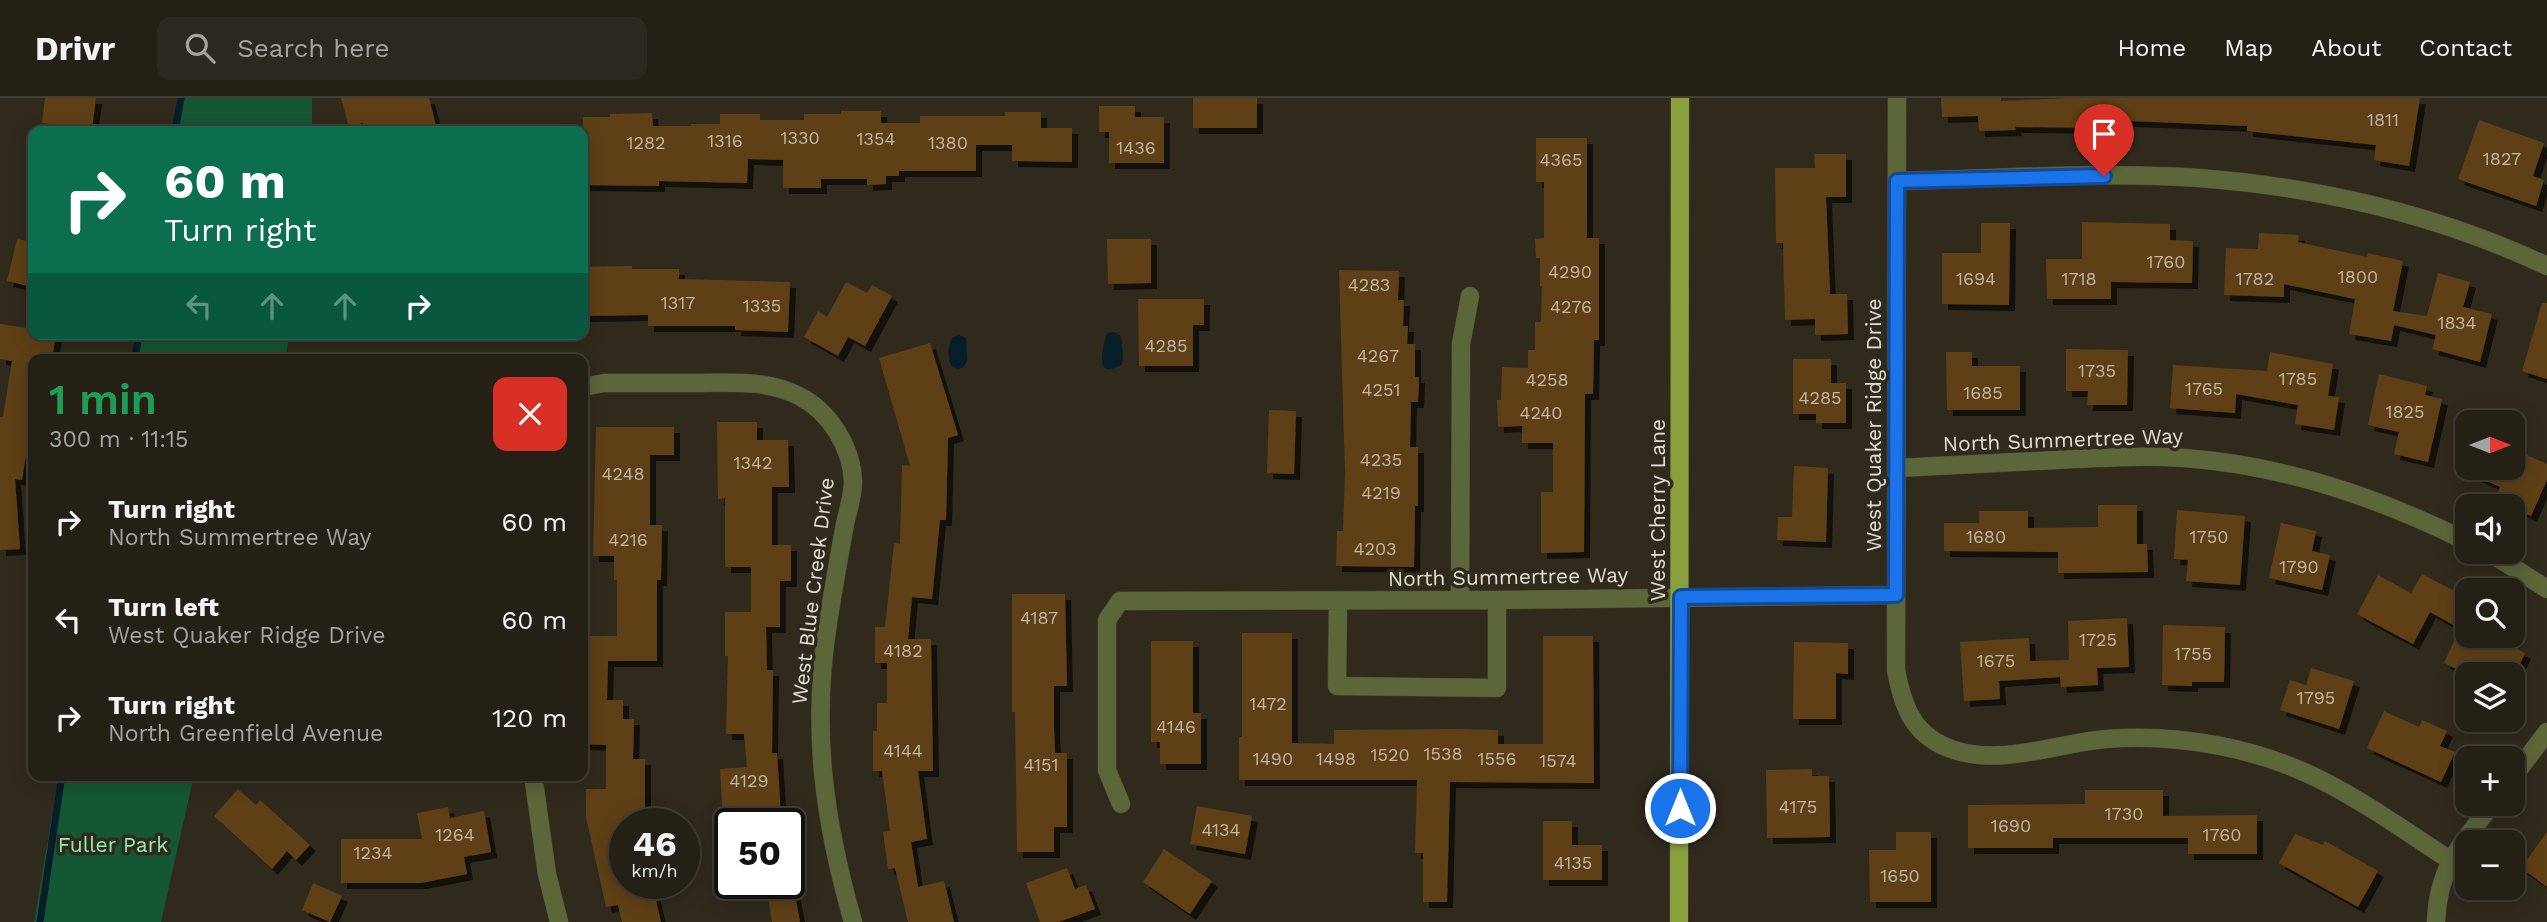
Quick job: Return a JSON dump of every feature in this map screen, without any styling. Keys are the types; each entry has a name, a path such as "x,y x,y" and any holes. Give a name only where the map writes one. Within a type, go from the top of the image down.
{"main road":[{"name":"West Cherry Lane","path":"1679,922 1680,98"}],"street":[{"name":"West Quaker Ridge Drive","path":"1897,98 1896,670 1901,698 1913,721 1932,742 1981,757 2078,742 2134,738 2189,742 2244,752 2297,769 2323,781 2371,808 2450,860"},
{"path":"1897,181 2129,176 2199,178 2267,185 2336,197 2403,213 2469,234 2547,266"},
{"path":"1460,599 1461,344 1470,296"},
{"name":"West Blue Creek Drive","path":"588,386 618,383 750,383 776,386 811,404 838,433 849,457 853,482 827,625 820,690 820,733 824,798 836,862 853,922"},
{"name":"North Summertree Way","path":"1897,468 2133,457 2185,458 2289,475 2364,497 2455,536"},
{"path":"2508,564 2547,589"},
{"name":"North Summertree Way","path":"1121,804 1107,770 1107,621 1120,601 1896,595"},
{"path":"1338,601 1337,686 1497,688 1497,600"},
{"path":"2525,761 2547,732"},
{"path":"534,781 547,874 559,922"},
{"path":"2436,922 2440,891 2450,860 2483,816"}],"green space":[{"path":"179,98 312,98 312,126 174,126"},
{"path":"135,340 289,340 286,354 133,354"},
{"name":"Fuller Park","path":"58,781 193,781 161,922 34,922"}],"water":[{"path":"1114,332 1121,336 1122,364 1107,369 1102,361 1104,346 1107,333"},
{"path":"959,335 966,338 967,361 964,367 958,369 952,367 948,352 953,337"}],"building":[{"path":"45,98 96,98 92,126 42,123"},
{"path":"341,98 429,98 436,126 364,126 363,123 349,126"},
{"path":"1193,98 1257,98 1257,128 1193,128"},
{"path":"1941,98 2001,98 2001,101 2065,98 2420,98 2409,166 2374,160 2376,145 2247,131 2247,126 2108,120 2108,128 2015,127 2016,130 1979,131 1978,116 1942,117"},
{"path":"1099,106 1135,106 1135,117 1164,117 1164,163 1109,163 1109,132 1099,132"},
{"path":"841,111 881,111 881,123 920,123 920,116 1005,116 1005,112 1041,112 1041,128 1072,128 1072,162 1012,161 1012,145 976,145 976,171 899,171 899,176 886,176 886,184 867,185 867,179 821,179 821,188 783,188 783,160 748,159 747,183 659,181 659,186 588,185 588,126 583,126 583,117 652,113 653,126 691,126 720,124 720,114 760,114 760,120 804,120 804,114 841,114"},
{"path":"2479,120 2544,143 2533,176 2544,180 2536,206 2458,179"},
{"path":"1536,138 1587,138 1587,238 1599,238 1599,340 1594,340 1593,394 1585,394 1584,552 1541,553 1541,492 1553,492 1553,443 1522,443 1522,426 1498,427 1497,400 1501,400 1502,367 1528,368 1528,350 1535,350 1535,322 1541,322 1540,258 1536,258 1535,239 1544,238 1544,182 1536,182"},
{"path":"1814,154 1846,154 1846,197 1826,197 1830,294 1847,294 1848,334 1815,335 1815,319 1785,320 1783,243 1776,243 1775,168 1815,168"},
{"path":"2082,222 2170,224 2170,240 2193,241 2192,283 2111,282 2111,299 2047,299 2046,259 2082,259"},
{"path":"1981,223 2010,223 2009,305 1942,304 1942,253 1981,253"},
{"path":"2259,233 2299,235 2298,242 2367,257 2368,253 2403,261 2393,311 2427,316 2438,273 2470,282 2463,307 2492,314 2480,362 2432,349 2436,335 2394,325 2391,341 2349,334 2355,299 2284,284 2284,297 2224,295 2226,248 2258,249"},
{"path":"17,239 28,241 28,286 7,281"},
{"path":"1107,239 1151,239 1151,283 1108,284"},
{"path":"588,267 679,269 679,279 790,282 788,332 735,330 735,326 648,326 648,315 588,316"},
{"path":"1339,270 1399,271 1398,300 1404,300 1403,326 1408,326 1407,344 1415,344 1415,377 1419,377 1418,402 1411,402 1410,447 1418,447 1414,567 1336,566 1337,531 1343,531 1345,472"},
{"path":"846,282 867,293 872,285 892,296 865,346 848,337 838,356 804,337 818,311 827,317"},
{"path":"1138,299 1204,299 1204,325 1193,325 1193,366 1139,366"},
{"path":"2542,303 2547,303 2547,379 2522,371"},
{"path":"0,324 28,328 28,340 55,340 53,354 28,354 28,442 22,480 15,479 20,549 0,550 0,417 3,417 12,361 0,359"},
{"path":"930,343 958,435 948,438 946,520 940,520 932,599 912,597 908,639 931,639 933,771 918,771 927,839 911,842 918,887 944,881 954,922 908,922 895,868 888,869 883,832 890,831 882,771 873,771 873,731 877,731 877,703 887,703 887,663 875,663 875,627 885,627 894,543 900,544 902,465 910,466 879,358"},
{"path":"2066,349 2128,350 2127,405 2087,405 2088,391 2066,391"},
{"path":"1946,352 1972,352 1972,366 2020,366 2020,410 1947,410"},
{"path":"2270,352 2333,364 2328,396 2339,397 2334,430 2295,424 2298,405 2236,394 2235,413 2170,408 2173,365 2267,371"},
{"path":"1793,359 1831,359 1831,383 1846,383 1846,423 1816,423 1816,414 1793,414"},
{"path":"2379,374 2427,386 2425,395 2442,399 2428,462 2394,454 2399,432 2368,425"},
{"path":"1269,410 1296,411 1294,474 1267,473"},
{"path":"717,422 757,422 757,440 788,440 789,487 772,487 772,545 791,545 791,581 780,581 780,627 766,627 767,670 773,670 772,753 777,753 780,808 722,808 720,769 747,767 744,734 726,734 728,656 725,656 725,612 751,612 751,567 725,567 725,498 718,499"},
{"path":"596,427 674,427 674,455 650,455 650,525 662,525 661,580 657,580 657,661 608,661 607,700 623,700 623,719 634,719 633,759 645,759 645,808 609,808 609,899 656,899 661,922 622,922 618,905 606,907 586,817 586,789 606,789 606,745 588,744 588,636 617,636 614,556 593,556"},
{"path":"2525,454 2547,464 2547,480 2531,516 2525,513 2525,494 2497,494 2500,487 2485,480 2525,480"},
{"path":"1794,466 1828,468 1826,542 1777,540 1778,517 1792,517"},
{"path":"2098,505 2137,505 2137,544 2147,544 2148,572 2058,573 2058,552 1944,551 1944,523 1979,523 1979,511 2028,511 2028,528 2098,527"},
{"path":"2177,510 2245,516 2240,585 2186,581 2188,560 2174,559"},
{"path":"2281,523 2316,531 2312,551 2330,555 2322,590 2269,578"},
{"path":"2422,574 2455,591 2455,626 2430,612 2413,644 2357,614 2378,575 2411,593"},
{"path":"1012,594 1065,594 1067,686 1054,686 1054,728 1055,753 1067,753 1067,827 1054,827 1054,852 1017,852 1015,712 1012,712"},
{"path":"2127,618 2129,667 2097,668 2098,685 2061,687 2060,677 1999,681 2000,699 1964,701 1960,642 2029,638 2030,661 2069,660 2068,621"},
{"path":"2163,625 2225,627 2224,682 2192,682 2192,686 2162,685"},
{"path":"1242,633 1292,633 1292,743 1334,744 1334,730 1458,729 1498,730 1498,744 1543,744 1543,636 1593,636 1594,783 1450,782 1447,902 1423,902 1423,853 1415,853 1417,780 1239,780 1239,737 1242,737"},
{"path":"2455,639 2455,648 2515,648 2525,653 2521,662 2455,662 2455,668 2444,663"},
{"path":"1151,641 1193,641 1193,713 1201,713 1201,764 1160,764 1160,742 1151,742"},
{"path":"1794,642 1848,643 1848,674 1836,673 1836,719 1793,719"},
{"path":"2311,668 2354,681 2339,729 2280,710 2290,680 2306,685"},
{"path":"2384,711 2419,727 2422,720 2447,731 2440,746 2455,752 2441,782 2367,748"},
{"path":"1812,769 1812,776 1829,776 1830,837 1767,838 1766,770"},
{"path":"238,789 256,805 260,800 310,845 296,860 287,851 272,869 214,816"},
{"path":"2085,790 2163,790 2163,816 2257,815 2257,854 2188,854 2188,838 2053,838 2053,848 1968,848 1968,805 2085,804"},
{"path":"1197,806 1252,816 1245,854 1190,844"},
{"path":"448,807 450,818 484,811 491,852 464,857 467,874 421,883 341,883 341,839 422,839 417,813"},
{"path":"1543,821 1572,821 1572,845 1602,845 1602,880 1543,880"},
{"path":"1896,832 1931,832 1931,902 1870,902 1869,850 1896,850"},
{"path":"2547,832 2547,887 2525,871 2525,862"},
{"path":"2295,834 2323,845 2325,841 2378,871 2358,907 2279,863"},
{"path":"1164,849 1212,881 1190,914 1143,882"},
{"path":"1067,868 1075,889 1086,885 1095,909 1058,922 1040,922 1026,883"},
{"path":"313,883 342,896 330,922 302,910"},
{"path":"768,899 796,899 800,922 772,922"}],"waterway":[{"path":"176,126 181,98"},
{"path":"136,354 138,340"},
{"path":"40,922 61,781"}],"route":[{"path":"1680,808 1681,597 1896,595 1897,181 2104,176"}]}
